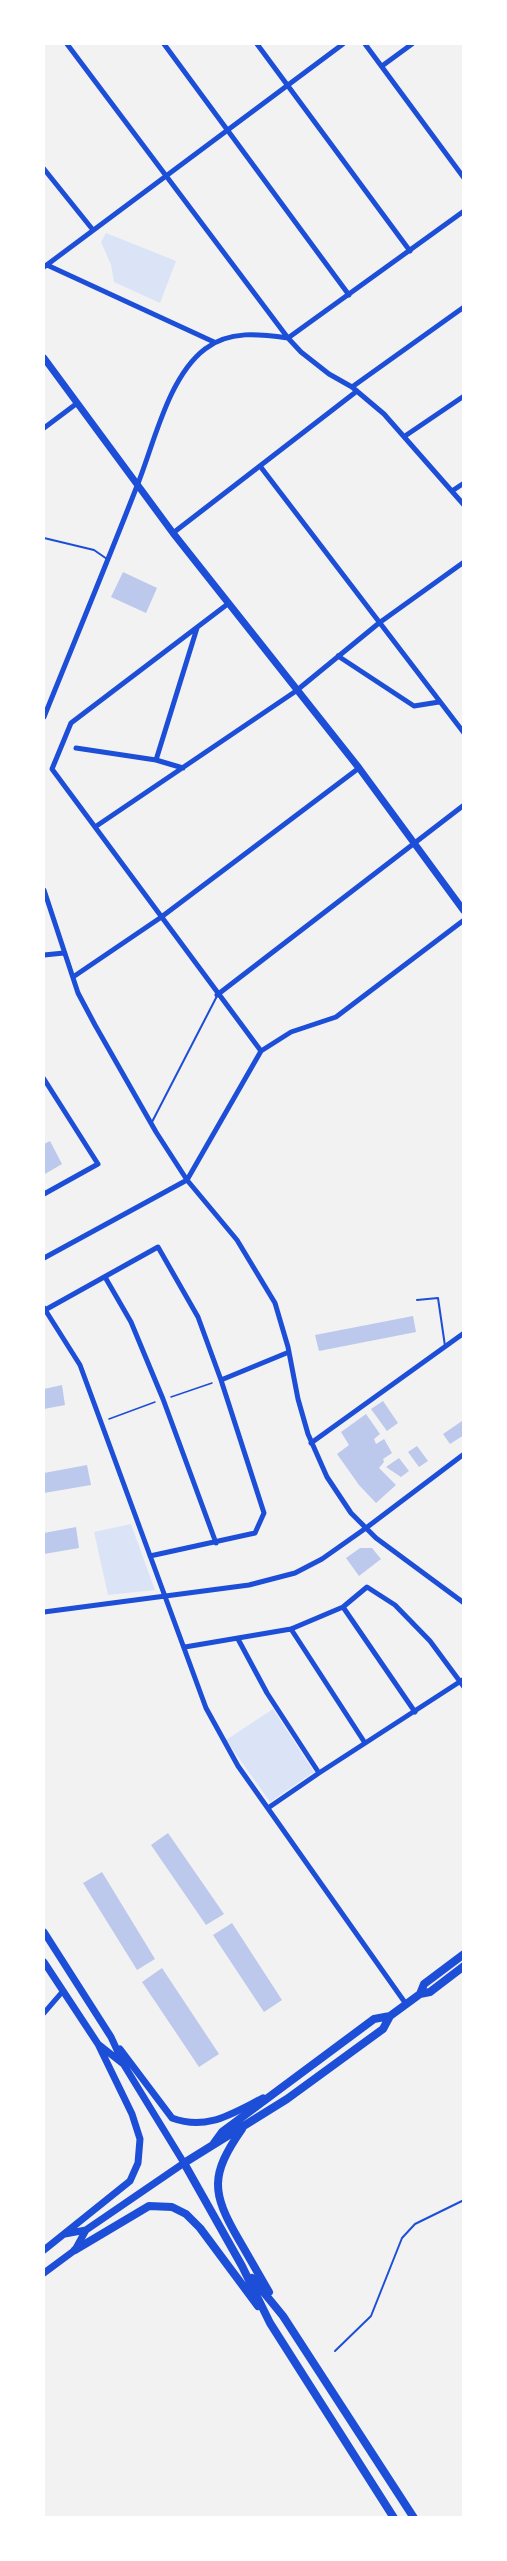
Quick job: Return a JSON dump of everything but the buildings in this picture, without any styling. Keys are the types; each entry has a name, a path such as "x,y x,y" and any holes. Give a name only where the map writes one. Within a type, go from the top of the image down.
{"main road":[{"path":"420,1994 424,1984 464,1954"},
{"path":"213,2143 225,2139 245,2126 383,2029 390,2016 420,1994 430,1992 464,1966"},
{"path":"270,2323 242,2266 184,2163 374,2019 390,2016"},
{"path":"245,2126 228,2150 219,2176 218,2192 222,2212 283,2316 414,2517"},
{"path":"75,2250 149,2206 172,2207 186,2214 200,2228 270,2323 394,2517"},
{"path":"242,2266 283,2316"}],"street":[{"path":"67,44 288,338 301,352 329,374 355,389 405,436 464,505"},
{"path":"164,44 349,295"},
{"path":"257,44 410,251"},
{"path":"214,342 45,266 344,44"},
{"path":"365,44 464,178"},
{"path":"382,66 412,44"},
{"path":"44,169 93,230"},
{"path":"44,717 164,415 180,379 203,350 214,342 244,335 288,338 464,212"},
{"path":"173,533 355,389 464,307"},
{"path":"44,358 173,533 359,768 464,911"},
{"path":"405,436 464,396"},
{"path":"44,428 76,404"},
{"path":"260,466 464,733"},
{"path":"452,491 464,483"},
{"path":"95,827 296,691 379,623 464,562"},
{"path":"229,603 70,723 52,769 160,918 261,1051"},
{"path":"156,759 198,627"},
{"path":"338,656 414,706 439,702"},
{"path":"459,727 464,738"},
{"path":"76,748 156,759 183,768"},
{"path":"73,978 160,918 359,768"},
{"path":"218,995 464,805"},
{"path":"44,890 73,978 95,1025 188,1180 237,1240 275,1303 289,1352 297,1399 311,1443 336,1492 366,1528 464,1602"},
{"path":"44,1258 188,1180 261,1051 291,1032 336,1017 464,920"},
{"path":"44,955 64,953"},
{"path":"44,1079 98,1164 44,1193"},
{"path":"150,1556 255,1533 264,1513 198,1317 159,1247 44,1309 80,1365 150,1556 166,1597 206,1708 238,1766 406,2004"},
{"path":"105,1277 131,1322 216,1543"},
{"path":"311,1443 464,1333"},
{"path":"221,1380 289,1352"},
{"path":"44,1612 249,1585 295,1572 322,1558 366,1528 464,1454"},
{"path":"184,1647 291,1629 343,1607 367,1587 395,1605 430,1641 462,1683 365,1743 268,1808"},
{"path":"343,1607 415,1712"},
{"path":"291,1629 365,1743"},
{"path":"238,1639 267,1693 319,1773"},
{"path":"44,1932 111,2037 172,2118 191,2124 213,2121 279,2089"},
{"path":"44,1962 98,2044 132,2114 140,2139 138,2163 129,2181 44,2250"},
{"path":"44,2013 63,1991"},
{"path":"65,2234 86,2230 184,2163 124,2065 111,2037"},
{"path":"98,2044 124,2065"},
{"path":"44,2273 75,2250 86,2230"}],"lane":[{"path":"44,538 94,550 108,559"},
{"path":"152,1122 218,995"},
{"path":"417,1300 438,1298 446,1346"},
{"path":"335,2351 371,2316 402,2238 415,2224 464,2200"}],"shaded area":[{"path":"106,233 176,261 160,303 114,282 111,265 101,242"},
{"path":"131,1524 155,1590 108,1595 94,1532"},
{"path":"273,1709 314,1772 270,1802 226,1740"}]}
